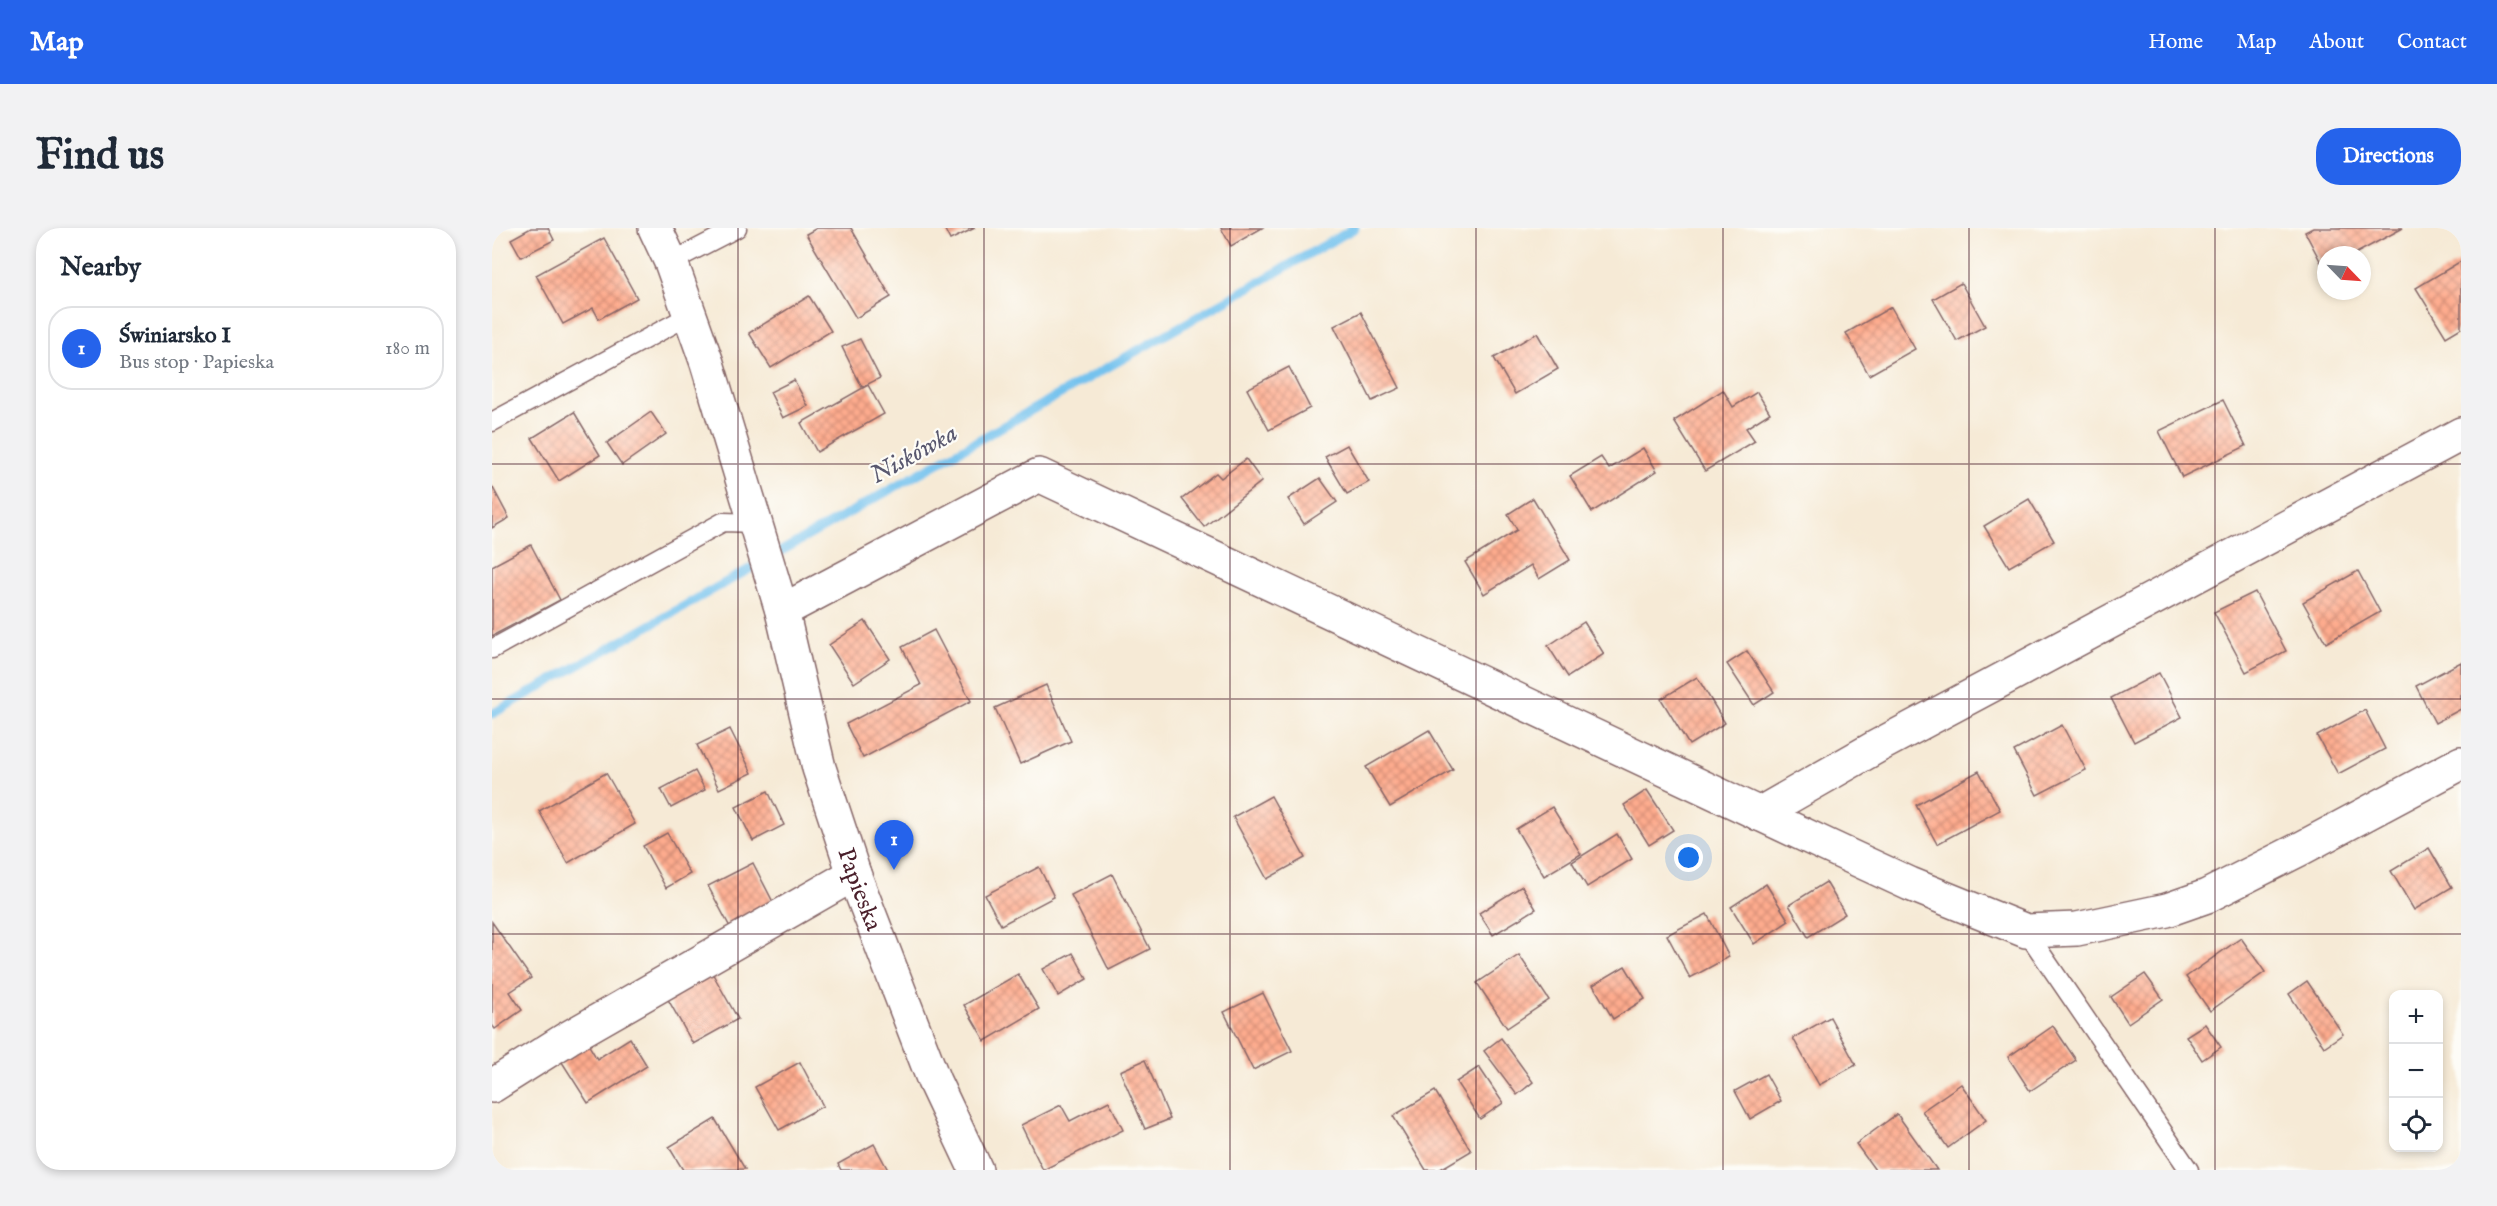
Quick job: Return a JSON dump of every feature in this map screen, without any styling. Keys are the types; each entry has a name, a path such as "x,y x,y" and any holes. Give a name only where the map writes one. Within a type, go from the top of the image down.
{"street":[{"name":"Papieska","path":"655,228 671,262 690,315 758,531 779,604 819,768 854,873 934,1081 976,1170"},
{"path":"1759,814 1876,747 2461,434"},
{"path":"779,604 1039,475 1910,884 2026,931 2077,929 2129,919 2167,910 2207,896 2302,849 2461,763"},
{"path":"492,1086 568,1038 854,873"}],"lane":[{"path":"671,262 737,228"},
{"path":"492,422 690,315"},
{"path":"492,649 723,522 758,531"},
{"path":"2026,931 2189,1170"}],"building":[{"path":"531,228 548,228 554,240 521,257 511,239"},
{"path":"817,228 851,228 891,297 856,318 806,234"},
{"path":"944,228 975,228 950,240"},
{"path":"1221,228 1262,228 1231,246"},
{"path":"2313,228 2403,228 2370,246 2317,246 2317,255 2305,232"},
{"path":"604,238 637,298 599,319 593,308 563,324 536,275"},
{"path":"2461,261 2461,328 2446,337 2416,288"},
{"path":"1961,283 1985,326 1957,341 1933,299"},
{"path":"809,296 831,331 771,368 749,333"},
{"path":"1891,307 1915,349 1869,375 1846,333"},
{"path":"1361,312 1400,388 1372,401 1334,326"},
{"path":"1537,333 1558,369 1515,394 1494,358"},
{"path":"860,339 880,378 862,387 842,347"},
{"path":"1289,367 1310,408 1269,430 1247,389"},
{"path":"794,380 808,406 783,418 770,392"},
{"path":"868,385 884,414 817,452 801,423"},
{"path":"1723,390 1733,407 1757,392 1770,413 1746,428 1755,441 1705,471 1674,421"},
{"path":"2223,400 2246,446 2182,477 2159,431"},
{"path":"574,412 600,455 559,481 532,438"},
{"path":"651,412 666,434 622,465 607,443"},
{"path":"1347,445 1369,482 1347,494 1325,457"},
{"path":"1643,448 1657,471 1592,512 1570,476 1601,457 1609,469"},
{"path":"1246,459 1262,481 1204,527 1182,499 1216,473 1221,478"},
{"path":"1320,478 1337,502 1304,524 1288,499"},
{"path":"492,486 509,518 492,528"},
{"path":"1533,498 1570,560 1539,579 1531,565 1484,594 1465,562 1517,530 1508,514"},
{"path":"2029,499 2054,541 2009,567 1984,526"},
{"path":"531,545 560,600 492,636 492,566"},
{"path":"2358,571 2380,612 2326,643 2303,602"},
{"path":"2255,592 2286,651 2246,672 2214,612"},
{"path":"865,621 890,659 854,683 829,645"},
{"path":"1584,622 1604,654 1568,677 1548,646"},
{"path":"934,630 971,701 863,758 846,724 921,685 902,647"},
{"path":"1747,651 1774,692 1754,705 1727,664"},
{"path":"2461,662 2461,709 2435,723 2416,686"},
{"path":"2159,673 2182,717 2134,742 2111,698"},
{"path":"1697,677 1725,723 1689,745 1661,699"},
{"path":"1046,685 1071,741 1020,764 995,708"},
{"path":"2365,710 2385,749 2338,774 2317,736"},
{"path":"2062,725 2086,770 2037,795 2014,751"},
{"path":"730,729 752,773 719,789 697,745"},
{"path":"1429,730 1453,770 1390,807 1366,767"},
{"path":"695,771 705,790 671,808 661,789"},
{"path":"1979,771 2000,810 1937,844 1916,805"},
{"path":"606,773 635,824 568,863 539,811"},
{"path":"1647,790 1673,830 1649,845 1624,805"},
{"path":"768,791 784,825 753,841 736,807"},
{"path":"1271,796 1305,858 1267,879 1233,817"},
{"path":"1552,807 1581,854 1544,876 1516,829"},
{"path":"667,833 690,874 666,888 643,846"},
{"path":"1617,834 1632,859 1587,887 1572,862"},
{"path":"2429,848 2452,887 2414,910 2391,871"},
{"path":"753,863 774,904 730,927 708,886"},
{"path":"1039,867 1054,897 1001,925 985,895"},
{"path":"1112,874 1150,949 1109,970 1071,895"},
{"path":"1826,882 1845,914 1808,937 1789,905"},
{"path":"1766,884 1789,921 1754,944 1731,907"},
{"path":"1522,886 1536,909 1493,935 1479,913"},
{"path":"1707,914 1729,957 1690,978 1667,935"},
{"path":"492,922 531,978 510,992 522,1010 495,1029 492,1025"},
{"path":"2241,938 2265,972 2210,1011 2186,977"},
{"path":"1073,953 1087,979 1058,996 1043,969"},
{"path":"1519,955 1549,1000 1507,1028 1477,983"},
{"path":"1625,966 1645,999 1613,1019 1593,985"},
{"path":"710,969 738,1019 693,1044 665,994"},
{"path":"1018,974 1039,1009 985,1041 964,1005"},
{"path":"2145,974 2163,999 2128,1023 2111,997"},
{"path":"2307,981 2343,1034 2324,1047 2289,994"},
{"path":"1263,993 1292,1051 1253,1070 1224,1012"},
{"path":"1830,1017 1856,1065 1819,1085 1793,1038"},
{"path":"2205,1024 2221,1047 2202,1060 2186,1036"},
{"path":"2053,1026 2076,1060 2030,1091 2008,1057"},
{"path":"630,1038 647,1066 588,1103 560,1059 587,1042 597,1059"},
{"path":"1501,1038 1533,1082 1517,1095 1484,1051"},
{"path":"1145,1060 1170,1119 1145,1129 1120,1071"},
{"path":"800,1062 823,1106 779,1130 755,1087"},
{"path":"1479,1067 1503,1103 1480,1119 1456,1082"},
{"path":"1766,1074 1781,1101 1750,1119 1735,1091"},
{"path":"1961,1084 1986,1120 1948,1148 1922,1111"},
{"path":"1435,1091 1471,1151 1439,1170 1426,1170 1393,1116"},
{"path":"1109,1101 1123,1130 1043,1170 1021,1125 1061,1105 1070,1121"},
{"path":"1897,1114 1937,1170 1875,1170 1856,1144"},
{"path":"715,1119 745,1169 683,1170 669,1147"},
{"path":"874,1144 888,1170 841,1170 838,1164"}],"waterway":[{"name":"Niskówka","path":"492,714 1355,228"}],"place":[{"name":"Świniarsko I","path":"894,870"}]}
